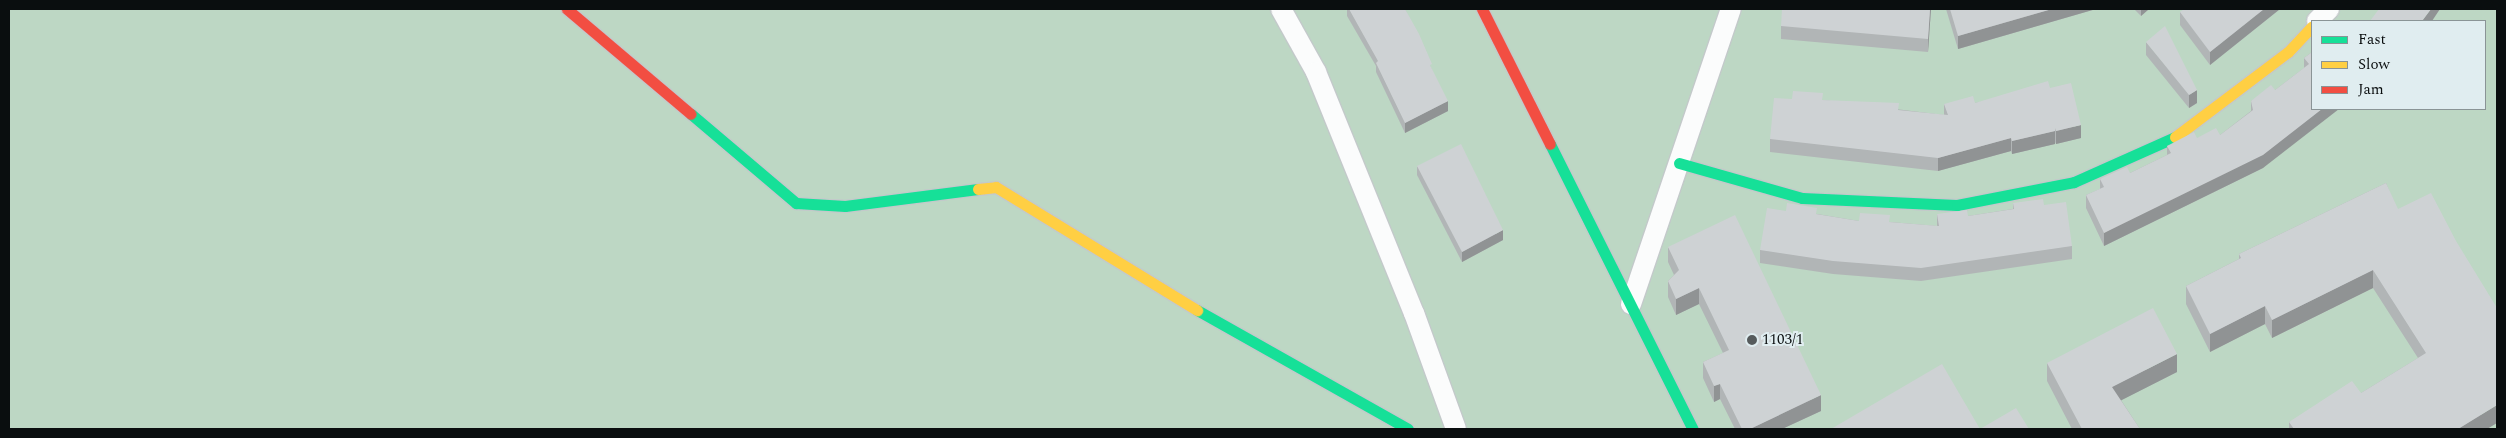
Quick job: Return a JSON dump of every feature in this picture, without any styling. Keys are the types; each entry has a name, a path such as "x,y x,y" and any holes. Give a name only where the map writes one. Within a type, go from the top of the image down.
{"street":[{"path":"566,9 796,203 845,206 996,187 1200,312 1408,429"},
{"path":"1281,9 1316,72 1414,313 1456,429"},
{"path":"1482,9 1693,429"},
{"path":"1631,304 1731,9"},
{"path":"2318,20 2329,9"},
{"path":"1679,163 1802,198 1958,205 2074,182 2182,134 2288,52 2311,27"}],"green space":[{"path":"9,9 2497,9 2497,429 9,429"}],"building":[{"path":"1349,9 1405,9 1419,34 1432,64 1430,65 1448,101 1405,123 1376,63 1378,61"},
{"path":"1782,9 1930,9 1928,39 1781,26"},
{"path":"1950,9 2052,9 1958,36"},
{"path":"2184,9 2264,9 2210,52 2180,12"},
{"path":"2379,9 2431,9 2423,20 2371,20"},
{"path":"2165,26 2197,90 2189,95 2146,42"},
{"path":"2311,53 2311,110 2321,110 2263,155 2104,233 2086,195 2104,187 2100,179 2127,167 2130,173 2171,153 2167,146 2194,132 2197,138 2216,128 2220,135 2253,110 2251,101 2271,85 2275,90 2309,64 2304,58"},
{"path":"2048,81 2050,88 2071,83 2081,125 2056,131 2055,128 2055,131 2012,141 2011,138 1938,158 1770,139 1774,98 1792,99 1793,91 1823,93 1822,100 1899,103 1898,110 1948,115 1944,104 1973,96 1975,103"},
{"path":"1461,144 1503,230 1462,252 1417,166"},
{"path":"2386,183 2398,209 2431,193 2456,241 2497,308 2497,405 2458,429 2294,429 2289,422 2352,381 2361,393 2426,353 2373,270 2272,320 2265,306 2210,334 2186,286 2241,258 2239,254"},
{"path":"2043,199 2044,205 2066,202 2072,246 1921,268 1833,261 1760,250 1767,208 1786,211 1787,203 1817,208 1816,214 1859,221 1860,213 1890,215 1889,222 1939,226 1937,214 1967,210 1968,216 2014,209 2013,203"},
{"name":"1103/1","path":"1735,215 1821,395 1750,429 1742,429 1720,384 1714,386 1703,362 1729,350 1699,288 1676,299 1668,281 1679,270 1668,247"},
{"path":"2153,308 2177,354 2112,387 2140,429 2082,429 2047,363"},
{"path":"1942,364 1980,429 1831,429"},
{"path":"2016,408 2029,429 1980,429"}],"traffic: fast":[{"path":"691,114 796,203 845,206 978,189"},
{"path":"1679,163 1802,198 1957,205 2074,182 2175,137"},
{"path":"1550,144 1693,429"},
{"path":"1197,310 1408,429"}],"traffic: slow":[{"path":"2175,137 2288,52 2311,27"},
{"path":"978,189 996,187 1197,310"}],"traffic: jam":[{"path":"567,9 691,114"},
{"path":"1482,9 1550,144"}],"place":[{"name":"1103/1","path":"1752,340"}]}
